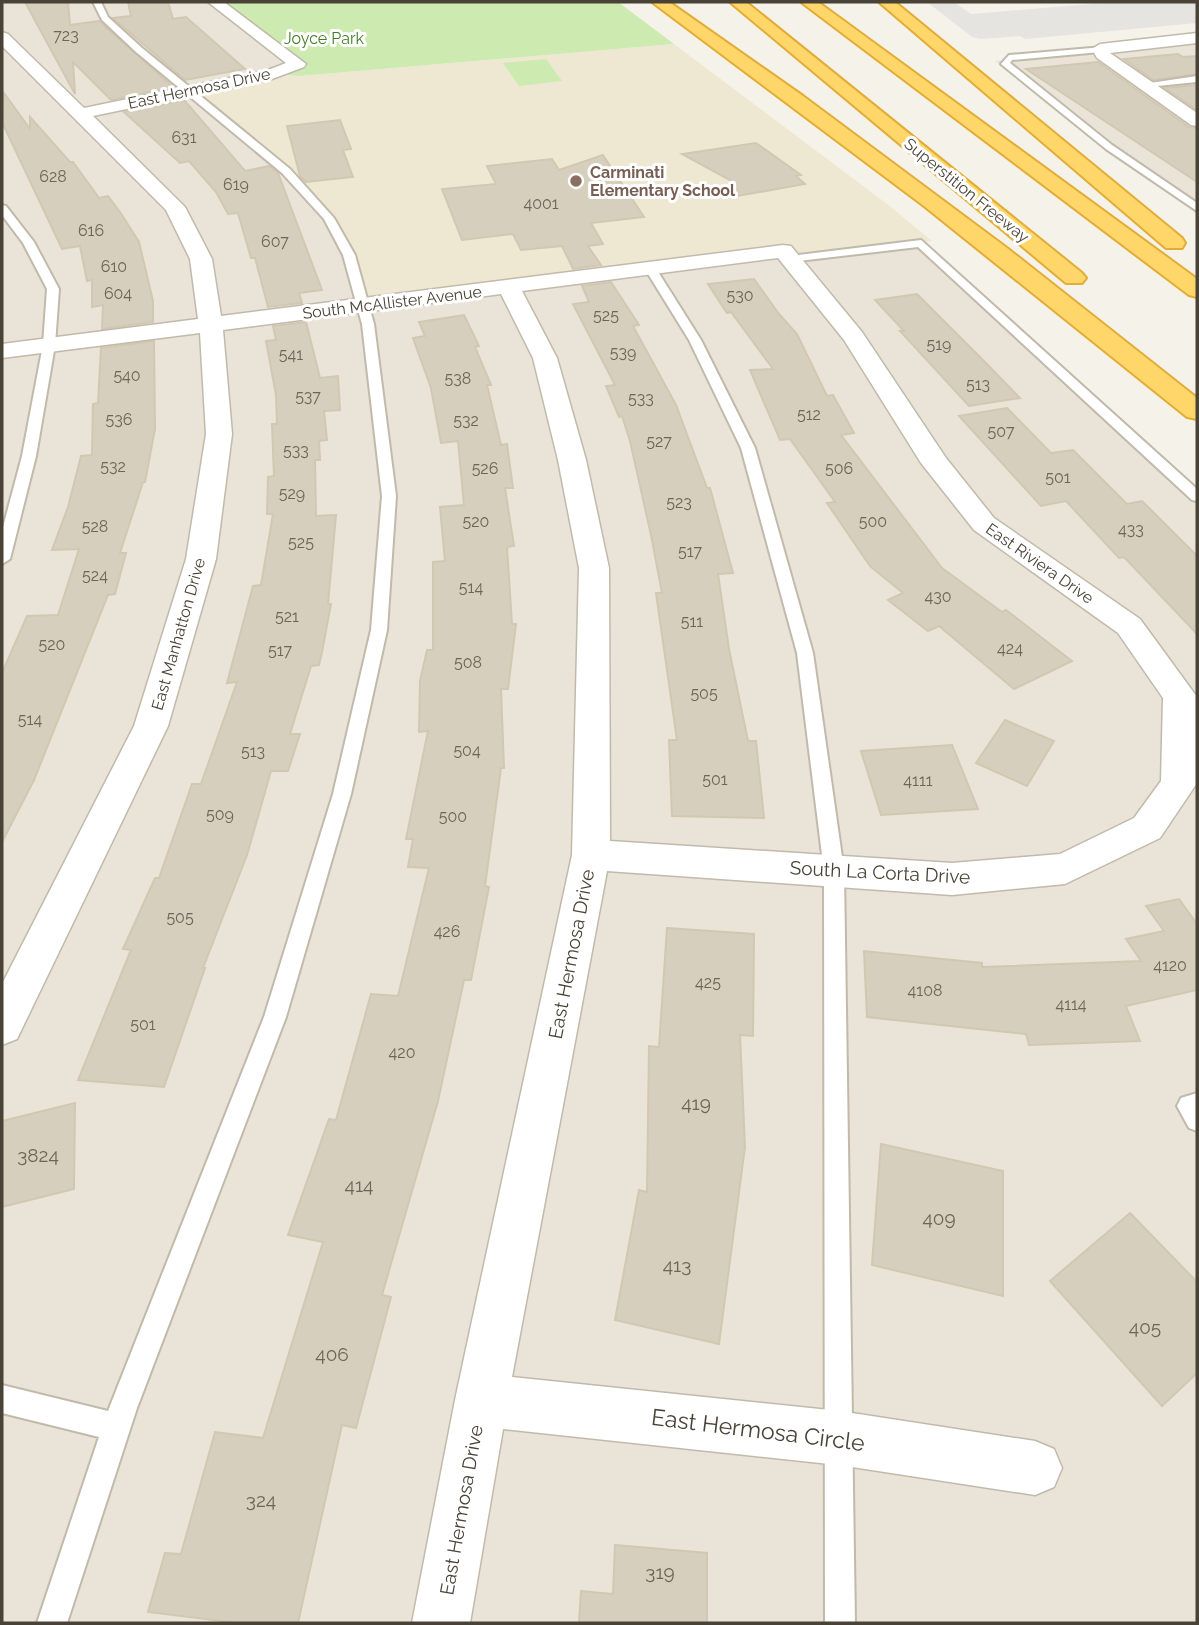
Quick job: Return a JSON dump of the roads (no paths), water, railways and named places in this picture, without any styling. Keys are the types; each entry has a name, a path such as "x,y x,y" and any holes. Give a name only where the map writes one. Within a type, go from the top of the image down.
{"highway":[{"path":"659,2 747,62 1026,272 1197,411"},
{"name":"Superstition Freeway","path":"737,2 1090,291"},
{"path":"808,2 1197,290"},
{"path":"886,2 1187,254"}],"street":[{"name":"East Hermosa Drive","path":"79,114 272,74 298,64 215,2"},
{"name":"East Manhatton Drive","path":"2,37 175,207 201,259 211,325 219,434 197,572 150,726 2,1026"},
{"path":"1197,38 1100,50 1102,55 1197,121"},
{"name":"South McAllister Avenue","path":"2,351 652,269 786,255"},
{"name":"East Riviera Drive","path":"786,255 854,337 935,463 984,524 1129,626 1180,697 1188,786"},
{"name":"East Hermosa Drive","path":"441,1623 481,1400 591,855 594,568 572,460 545,358 509,288"},
{"name":"South La Corta Drive","path":"591,855 953,879 1065,869 1147,828 1188,786"},
{"name":"East Hermosa Circle","path":"481,1400 839,1438 1035,1468"}],"lane":[{"path":"52,1623 117,1427 275,1017 342,794 379,630 389,496 368,324 349,255 329,218 286,171 187,91 105,18 97,2"},
{"path":"1100,50 1009,58 1006,64 1109,146 1197,208"},
{"path":"1147,84 1197,79"},
{"path":"2,208 28,242 53,289 49,345 29,456 2,559"},
{"path":"786,255 921,243 1197,497"},
{"path":"652,269 695,340 748,448 806,653 834,871 840,1623"},
{"path":"1197,1104 1189,1106 1197,1120"},
{"path":"2,1399 117,1427"}],"place":[{"name":"Carminati Elementary School","path":"576,181"}],"park label":[{"name":"Joyce Park","path":"324,38"}]}
